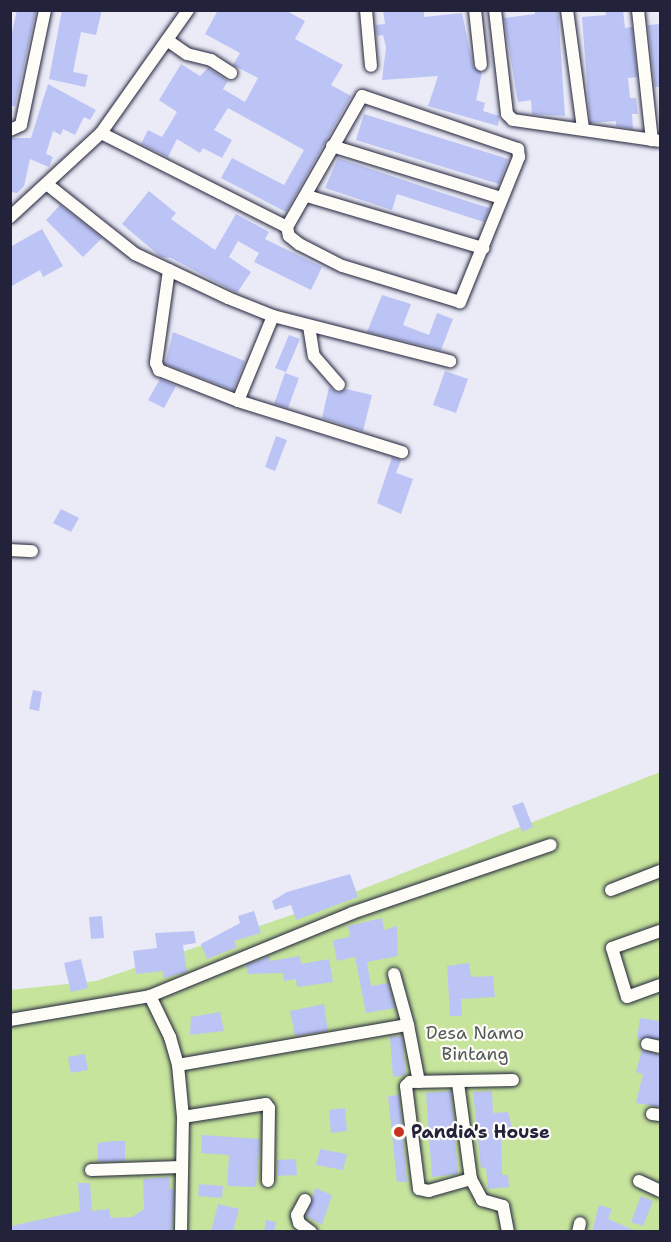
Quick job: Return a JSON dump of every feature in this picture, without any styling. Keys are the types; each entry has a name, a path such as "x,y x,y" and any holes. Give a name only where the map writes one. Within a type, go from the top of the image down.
{"street":[{"path":"10,130 21,125 45,10"},
{"path":"10,217 101,133 188,10"},
{"path":"366,10 371,66"},
{"path":"475,10 481,65"},
{"path":"495,10 507,114 521,124 583,129 656,140 638,10"},
{"path":"567,10 583,129"},
{"path":"167,40 187,54 211,60 231,73"},
{"path":"101,133 286,227 289,236 298,244 342,266 457,302 464,300 501,198 519,157 515,146 375,99 360,97 307,196 286,227"},
{"path":"332,146 501,198"},
{"path":"48,184 135,254 273,316 450,361"},
{"path":"307,196 483,248"},
{"path":"169,270 157,369 238,401 402,452"},
{"path":"238,401 273,316"},
{"path":"309,326 314,356 339,385"},
{"path":"10,550 32,551"},
{"path":"10,1020 150,996 352,913 550,845"},
{"path":"611,890 660,871"},
{"path":"660,931 612,948 627,996 660,985"},
{"path":"394,974 408,1025 419,1082"},
{"path":"150,996 170,1037 178,1065 183,1117 181,1232"},
{"path":"178,1065 408,1025"},
{"path":"646,1044 660,1047"},
{"path":"471,1179 429,1191 418,1189 406,1086 419,1082 458,1083 513,1080"},
{"path":"458,1083 471,1179 482,1200 503,1206 508,1232"},
{"path":"183,1117 266,1104 269,1108 268,1181"},
{"path":"91,1170 182,1167"},
{"path":"639,1181 660,1191"},
{"path":"305,1200 297,1215 299,1223 311,1232"}],"green space":[{"name":"Desa Namo Bintang","path":"660,772 660,1231 11,1231 10,990 96,981 327,903"}],"building":[{"path":"17,10 36,10 15,106 10,106 10,41"},
{"path":"62,10 102,10 96,35 81,32 73,72 88,75 85,87 49,79"},
{"path":"218,10 285,10 305,21 295,39 343,65 331,85 351,96 286,212 221,178 232,158 284,185 304,150 228,108 214,130 232,140 222,158 203,148 200,153 177,139 168,157 141,144 148,130 162,137 177,112 159,100 181,64 200,76 208,68 228,81 223,89 245,102 258,78 233,65 240,53 205,34"},
{"path":"383,10 424,10 424,17 462,13 473,66 482,73 476,100 485,103 483,111 499,116 498,126 428,106 438,76 382,80 386,47 383,35 377,36 376,25 385,24"},
{"path":"535,10 558,10 565,116 532,114 531,100 518,102 504,18 535,14"},
{"path":"605,10 623,10 625,28 632,27 637,77 628,78 630,98 636,98 638,114 632,114 633,129 616,126 616,121 590,123 582,17 606,15"},
{"path":"660,24 660,87 655,87 648,25"},
{"path":"48,84 96,110 90,120 84,117 75,135 63,129 61,135 53,131 46,154 53,157 49,167 30,159 24,186 17,193 10,192 10,138 31,138"},
{"path":"364,114 508,159 499,184 356,140"},
{"path":"338,158 489,208 484,222 397,194 392,210 325,188"},
{"path":"149,191 176,213 171,219 215,250 236,214 269,232 265,239 322,267 311,290 254,262 259,253 238,241 229,257 251,272 237,293 171,258 161,257 122,224"},
{"path":"60,205 102,238 83,257 46,220"},
{"path":"42,229 63,266 43,277 40,270 10,287 10,247"},
{"path":"382,295 411,304 403,325 429,335 437,313 453,319 441,350 367,332"},
{"path":"173,332 245,361 233,390 165,364"},
{"path":"289,335 300,339 286,372 275,368"},
{"path":"445,371 468,379 456,413 433,405"},
{"path":"285,373 299,378 288,408 274,404"},
{"path":"160,379 176,386 164,408 148,400"},
{"path":"329,387 337,393 346,389 372,395 363,431 322,418"},
{"path":"276,436 287,440 275,471 265,467"},
{"path":"392,457 401,460 396,473 413,479 401,514 377,503"},
{"path":"61,509 79,518 71,532 53,523"},
{"path":"33,690 42,692 39,711 29,709"},
{"path":"523,802 533,827 522,832 512,806"},
{"path":"350,874 358,897 296,920 291,905 275,910 272,901 287,892"},
{"path":"254,911 261,933 234,941 237,947 207,959 201,944 240,923 238,916"},
{"path":"102,916 104,938 91,939 89,917"},
{"path":"382,918 384,930 397,926 398,956 367,962 371,986 388,983 395,1008 366,1013 355,957 337,961 333,940 350,937 348,926"},
{"path":"194,931 196,943 183,945 187,972 164,978 163,971 136,974 133,951 157,948 155,933"},
{"path":"270,956 270,961 300,956 301,964 329,959 333,982 297,987 296,979 284,981 283,973 248,974 246,965"},
{"path":"81,959 88,988 71,992 64,963"},
{"path":"469,963 471,977 493,976 495,997 461,999 462,1016 450,1016 447,966"},
{"path":"324,1004 328,1031 295,1036 290,1011"},
{"path":"220,1012 224,1031 190,1035 191,1017"},
{"path":"640,1018 660,1021 660,1039 637,1039"},
{"path":"402,1036 406,1075 393,1077 390,1037"},
{"path":"642,1050 660,1055 660,1107 636,1103 643,1074 636,1072"},
{"path":"85,1054 88,1070 71,1073 68,1057"},
{"path":"451,1091 458,1174 432,1177 426,1093"},
{"path":"492,1091 493,1113 508,1112 514,1136 501,1137 502,1175 508,1175 509,1187 488,1189 486,1168 481,1168 473,1092"},
{"path":"399,1095 407,1182 397,1182 388,1096"},
{"path":"345,1108 347,1131 331,1133 329,1110"},
{"path":"202,1135 260,1139 256,1187 227,1186 229,1155 201,1153"},
{"path":"125,1141 125,1161 97,1162 98,1143"},
{"path":"320,1149 347,1154 343,1170 316,1165"},
{"path":"296,1159 297,1175 277,1176 277,1160"},
{"path":"169,1177 170,1189 174,1189 172,1232 12,1232 11,1226 80,1211 78,1183 90,1183 92,1211 109,1209 111,1218 132,1217 144,1209 143,1179"},
{"path":"199,1184 223,1186 222,1198 198,1196"},
{"path":"315,1188 332,1195 322,1225 306,1216"},
{"path":"641,1196 653,1201 643,1226 631,1222"},
{"path":"218,1204 239,1209 233,1232 211,1232"},
{"path":"599,1205 612,1209 608,1219 638,1232 592,1232"},
{"path":"266,1220 276,1222 274,1232 264,1232"}],"place":[{"name":"Pandia's House","path":"399,1132"}]}
